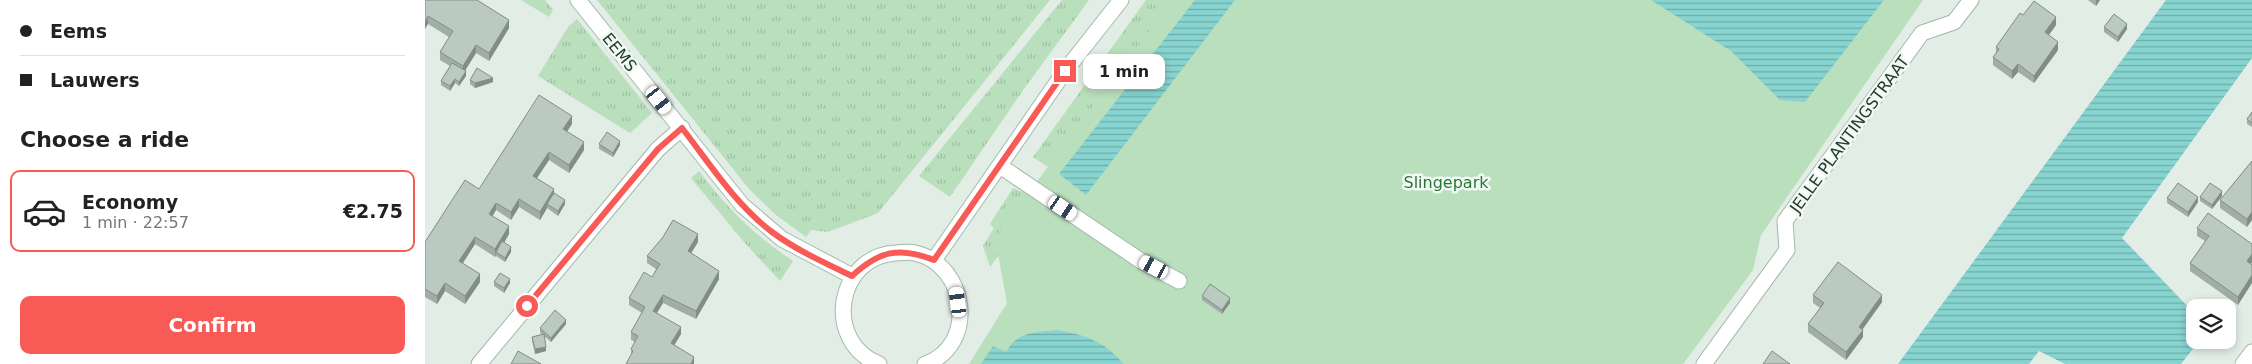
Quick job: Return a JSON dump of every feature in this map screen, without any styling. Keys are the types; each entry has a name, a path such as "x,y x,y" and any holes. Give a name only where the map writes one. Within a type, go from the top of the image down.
{"street":[{"name":"EEMS","path":"578,0 742,205 772,232 805,252 852,276"},
{"path":"934,260 1065,71 1121,0"},
{"name":"JELLE PLANTINGSTRAAT","path":"1704,364 1787,250 1785,221 1922,33 1955,22 1971,0"},
{"path":"479,364 658,149 682,128"},
{"path":"1000,166 1141,261 1179,281"},
{"path":"873,363 861,353 844,325 843,304 852,276 867,262 885,254 914,252 934,260 945,269 956,286 961,318 956,335 944,352 925,364"},
{"path":"2243,364 2252,352"}],"green space":[{"path":"521,0 545,0 553,10 549,17"},
{"path":"597,0 1050,0 878,213 828,232 811,230 806,237 776,215 750,190"},
{"path":"1062,0 1089,0 1021,93 950,197 919,176"},
{"path":"1146,0 1195,0 1059,174 1033,157"},
{"name":"Slingepark","path":"1172,0 1923,0 1761,235 1753,270 1683,364 969,364 1007,303 995,238"},
{"path":"577,19 652,113 630,133 538,76 568,27"},
{"path":"699,171 742,220 793,261 780,281 744,242 691,178"},
{"path":"1013,188 1040,199 990,267 983,246 994,228 990,224"}],"water":[{"path":"1195,0 1235,0 1086,195 1059,174"},
{"path":"1651,0 1884,0 1805,102 1780,100 1731,51"},
{"path":"2166,0 2252,0 2252,58 2122,238 2186,305 2186,349 2193,349 2181,364 2065,364 2039,351 2029,364 1898,364"},
{"path":"1056,330 1084,336 1101,344 1123,364 981,364 993,346 1006,352 1016,340 1027,334"}],"building":[{"path":"425,0 477,0 509,20 489,53 476,45 463,66 440,52 453,31 428,16 425,22"},
{"path":"2034,1 2056,17 2045,32 2058,42 2034,76 2018,64 2012,71 1993,57 1999,49 1996,47 2020,13 2023,15"},
{"path":"2114,14 2127,24 2118,37 2104,27"},
{"path":"452,63 466,71 459,82 455,79 450,86 441,81"},
{"path":"477,68 493,78 475,83 470,80"},
{"path":"539,95 572,116 563,129 584,142 569,165 549,152 533,176 554,189 540,212 519,199 511,212 496,203 489,214 509,226 495,249 475,237 459,261 480,274 465,296 445,283 437,296 425,289 425,242 465,180 479,189"},
{"path":"2252,112 2252,123 2247,119"},
{"path":"607,132 620,141 613,153 599,144"},
{"path":"2252,161 2252,212 2247,219 2220,200"},
{"path":"2178,183 2198,197 2188,212 2167,198"},
{"path":"2210,183 2222,191 2212,205 2200,197"},
{"path":"554,193 565,200 558,211 547,204"},
{"path":"2208,213 2252,244 2252,254 2247,261 2252,265 2252,275 2238,297 2190,263 2209,236 2197,228"},
{"path":"673,220 698,234 688,251 719,271 696,311 663,295 653,311 681,327 671,343 694,357 691,364 626,364 638,336 631,332 645,307 629,298 644,272 652,277 660,264 647,256 663,237"},
{"path":"502,241 511,247 505,258 496,252"},
{"path":"1838,262 1882,295 1859,327 1863,330 1846,352 1808,324 1824,303 1813,295"},
{"path":"500,273 510,279 504,288 494,282"},
{"path":"1210,284 1230,298 1222,310 1202,296"},
{"path":"555,310 566,320 551,338 540,328"},
{"path":"544,334 546,347 535,349 532,337"},
{"path":"518,351 541,364 511,364"},
{"path":"1772,351 1790,364 1763,364"}],"route":[{"path":"527,306 658,149 682,128 742,205 772,232 805,252 852,276 867,262 885,254 914,252 934,260 1065,71"}]}
